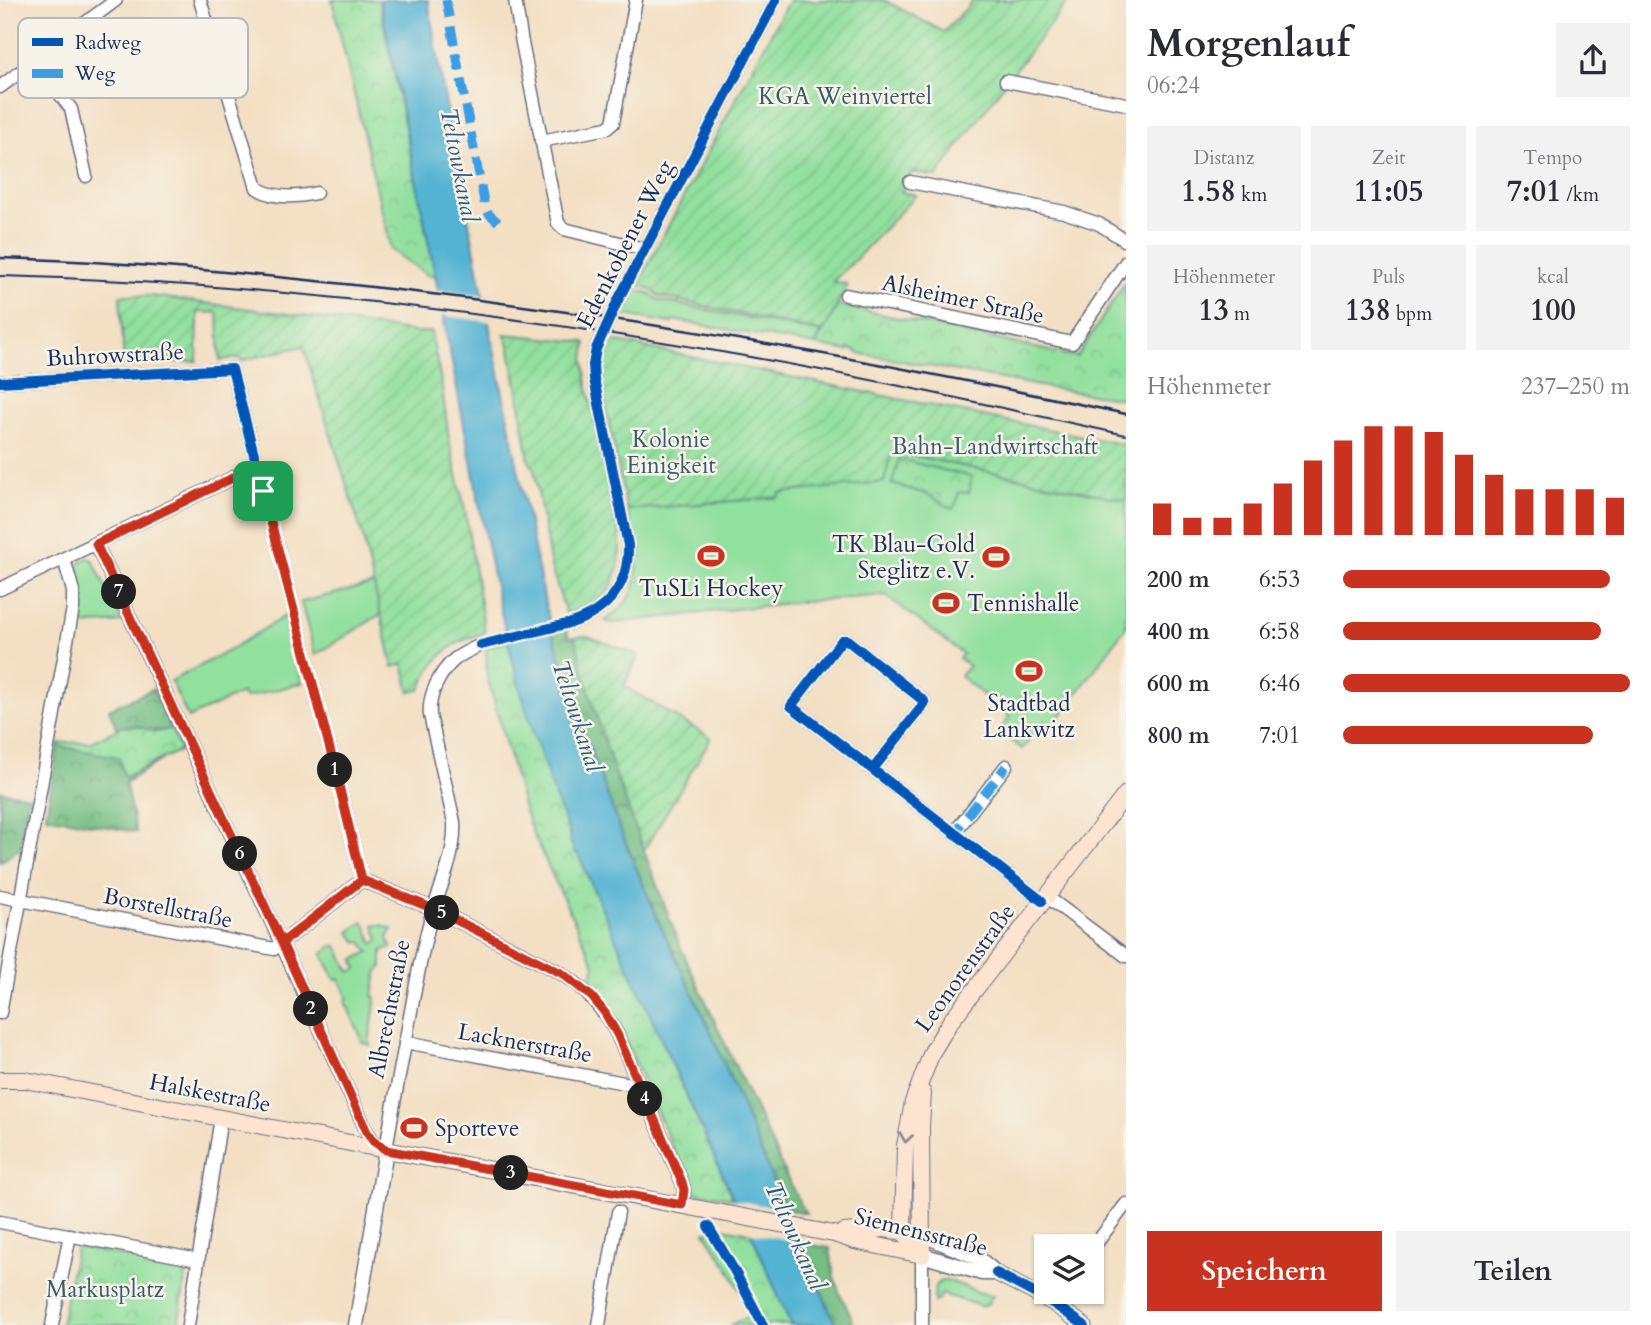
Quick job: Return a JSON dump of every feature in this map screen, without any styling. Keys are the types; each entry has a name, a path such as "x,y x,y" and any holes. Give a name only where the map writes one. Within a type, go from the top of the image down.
{"main road":[{"name":"Leonorenstraße","path":"903,1231 905,1146 913,1102 932,1052 950,1021 1126,794"},
{"name":"Halskestraße","path":"0,1070 25,1080 386,1150"},
{"name":"Leonorenstraße","path":"922,1255 921,1126 925,1073"},
{"name":"Halskestraße","path":"0,1080 25,1080"},
{"name":"Siemensstraße","path":"386,1150 711,1210 922,1255"},
{"name":"Siemensstraße","path":"828,1233 885,1229 923,1235"},
{"path":"903,1231 922,1255"}],"street":[{"path":"92,18 116,0"},
{"path":"200,0 205,18"},
{"path":"515,0 558,223 567,230 644,249"},
{"path":"541,141 607,128 613,123 636,0"},
{"name":"Edenkobener Weg","path":"571,623 590,615 609,600 618,589 627,565 628,545 593,369 596,349 644,249 776,0"},
{"path":"0,87 18,74"},
{"path":"1006,81 1126,104"},
{"path":"63,98 71,109 86,176"},
{"path":"230,98 257,188 277,195 300,196 316,193"},
{"path":"910,182 1064,212 1099,224 1126,241"},
{"name":"Alsheimer Straße","path":"846,296 1072,343 1126,262"},
{"name":"Buhrowstraße","path":"0,382 232,369 257,468"},
{"path":"0,589 257,468 362,880"},
{"path":"96,544 367,1132 373,1141 386,1150"},
{"path":"0,1013 73,608 73,591 64,559"},
{"path":"873,769 923,701 845,640 841,641 791,706 954,833 1126,956"},
{"name":"Albrechtstraße","path":"356,1325 418,974 430,919 453,847 455,827 430,715 430,702 435,687 449,665 481,645"},
{"path":"954,833 1006,766"},
{"path":"362,880 434,909 561,973 592,997 617,1034 682,1182 682,1205"},
{"path":"282,943 362,880"},
{"name":"Borstellstraße","path":"0,896 270,949 282,943"},
{"name":"Lacknerstraße","path":"405,1042 630,1084 637,1081"},
{"path":"188,1325 221,1118"},
{"path":"1103,1234 1126,1203"},
{"path":"599,1325 618,1212"},
{"path":"0,1222 198,1260"},
{"path":"52,1325 70,1235"},
{"name":"Siemensstraße","path":"923,1235 977,1257 996,1273 1034,1288"},
{"name":"Siemensstraße","path":"922,1255 982,1273 996,1273"},
{"name":"Leonorenstraße","path":"922,1255 922,1325"},
{"name":"Siemensstraße","path":"1062,1304 1084,1325"}],"green space":[{"path":"332,0 379,0 435,275 429,276 391,250"},
{"name":"KGA Weinviertel","path":"789,0 884,0 944,32 974,0 1069,0 985,109 937,177 912,172 901,192 916,195 833,281 848,285 823,332 659,296 639,285"},
{"path":"1126,281 1126,399 1056,389 857,353 849,349 848,351 815,345 838,305 1077,357"},
{"path":"630,288 650,294 658,300 822,333 815,345 673,320 672,323 619,314"},
{"path":"120,295 151,296 431,332 485,633 462,641 445,652 431,668 420,690 410,692 403,664 393,667 362,534 303,346 241,361 240,358 220,360 218,313 198,312 197,361 124,365"},
{"path":"504,334 586,344 584,360 587,385 620,548 616,575 611,586 594,604 581,610 566,613 551,567 509,345"},
{"path":"608,340 1126,445 1126,500 895,452 890,458 884,482 780,493 779,497 627,510 600,379 600,356"},
{"path":"895,452 1126,500 1126,627 1053,726 1045,721 1022,749 1005,736 1008,732 1002,727 1010,717 960,676 969,666 959,658 963,654 885,595 613,623 605,620 630,597 635,584 636,557 627,510 779,497 779,493 890,458"},
{"path":"899,459 972,477 969,493 959,492 952,509 927,494 892,484"},
{"path":"88,558 93,560 122,622 80,625 83,594 77,569 80,562"},
{"path":"374,584 381,614 315,655 301,602"},
{"path":"285,616 302,683 244,698 242,693 188,718 171,681 228,651"},
{"path":"566,626 569,638 575,637 614,771 680,946 806,1213 785,1209 710,1030 658,920 621,832 571,698 552,629"},
{"path":"587,636 639,655 624,686 711,738 644,850 589,692 575,637"},
{"path":"508,642 534,735 576,853 733,1198 692,1192 621,1030 605,1004 588,987 595,965 534,836 487,676 486,649"},
{"path":"153,689 171,729 117,729 109,709"},
{"path":"137,726 157,732 171,729 181,750 124,777 119,757 58,746 59,743 91,742 121,727"},
{"path":"58,746 120,757 124,777 163,759 125,783 136,832 46,816"},
{"path":"0,791 29,796 20,849 0,862"},
{"path":"363,922 373,944 379,940 374,925 392,929 388,938 391,947 382,951 382,967 377,973 370,1045 362,1042 345,1001 348,999 339,978 335,979 322,954 337,946 350,972 357,969 354,960 369,952 361,941 358,943 349,932"},
{"path":"723,1228 751,1233 791,1325 730,1325 753,1315 730,1271 705,1232"},
{"path":"800,1243 830,1248 834,1276 853,1325 836,1325"},
{"name":"Markusplatz","path":"76,1247 187,1268 178,1325 61,1325"},
{"path":"943,1280 993,1295 983,1307 942,1294 934,1302 935,1286"}],"water":[{"name":"Teltowkanal","path":"380,0 428,0 446,105 546,608 571,698 621,832 658,920 710,1030 836,1325 791,1325 569,838 571,836 557,802 518,682 497,596"}],"pier":[{"path":"434,290 487,296 492,322 439,315"},
{"path":"730,1199 789,1210 804,1243 747,1232"}],"tram line":[{"path":"0,276 94,279 282,293 376,302 564,327 797,366 1126,435"}],"railway":[{"path":"0,258 221,272 548,309 838,356 1126,414"}],"marked path":[{"path":"446,0 485,207 498,222"},
{"path":"949,830 954,833 1006,766"}],"cycle path":[{"path":"571,623 596,611 614,595 625,572 627,559 628,545 594,379 596,349 618,300 776,0"},
{"path":"0,382 232,369 362,880"},
{"path":"481,645 566,624"},
{"path":"873,769 924,701 847,640 842,640 791,706 1042,901"},
{"path":"708,1226 763,1325"},
{"path":"996,1273 1051,1302 1084,1325"}],"place":[{"name":"TuSLi Hockey","path":"711,556"},
{"name":"TK Blau-Gold Steglitz e.V.","path":"996,557"},
{"name":"Tennishalle","path":"946,603"},
{"name":"Stadtbad Lankwitz","path":"1029,671"},
{"name":"Sporteve","path":"414,1128"}],"route":[{"path":"263,491 257,468 249,470 96,544 282,943 289,937 362,880 434,909 563,974 592,997 617,1034 682,1182 682,1205 386,1150 373,1141 367,1132 282,943 362,880 263,491"}],"park label":[{"name":"Bahn-Landwirtschaft","path":"995,446"},
{"name":"Kolonie Einigkeit","path":"671,452"}]}
